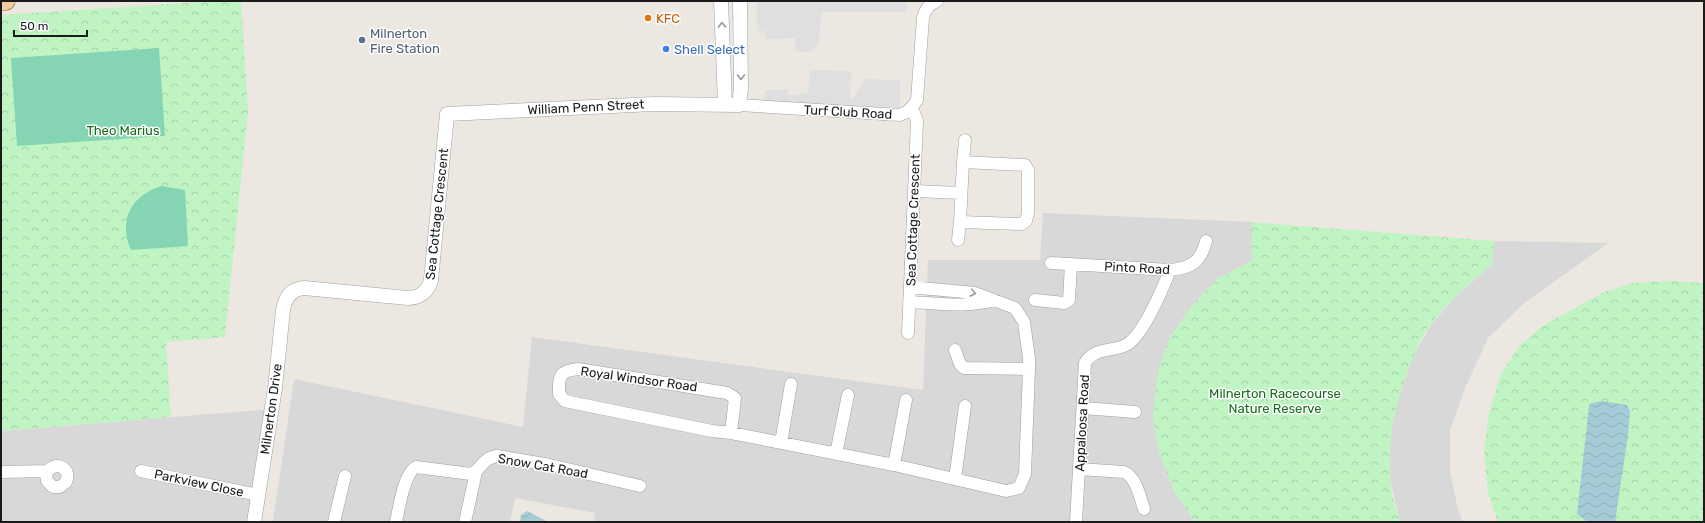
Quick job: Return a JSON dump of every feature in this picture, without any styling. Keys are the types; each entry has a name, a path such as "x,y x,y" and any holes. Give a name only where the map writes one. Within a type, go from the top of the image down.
{"main road":[{"path":"1,1 6,1"}],"street":[{"path":"721,1 724,105"},
{"path":"739,105 741,88 740,1"},
{"name":"Turf Club Road","path":"739,105 900,115 906,113 912,108 917,100 923,18 925,10 936,1"},
{"name":"William Penn Street","path":"447,114 654,104 739,105"},
{"name":"Sea Cottage Crescent","path":"908,333 915,191 916,121 912,108"},
{"name":"Sea Cottage Crescent","path":"288,296 296,290 304,288 408,298 417,297 426,290 431,280 447,114"},
{"path":"958,240 965,140"},
{"path":"960,222 1021,224 1026,221 1028,213 1028,170 1025,165 963,162"},
{"path":"915,191 961,193"},
{"name":"Pinto Road","path":"1051,263 1170,270 1183,269 1191,266 1199,259 1204,251 1206,241"},
{"path":"1035,300 1064,303 1068,302 1072,264"},
{"name":"Appaloosa Road","path":"1076,522 1085,363 1092,355 1101,350 1126,345 1139,333 1163,288 1170,270"},
{"name":"Royal Windsor Road","path":"731,433 735,398 727,393 578,369 569,370 562,373 559,379 559,394 565,401 571,403 894,465 1006,491 1019,488 1025,474 1030,358 1024,322 1015,308 975,293 910,287"},
{"name":"Milnerton Drive","path":"254,522 275,388 284,304 288,296"},
{"path":"909,302 972,305 994,300"},
{"path":"955,350 960,364 964,368 1029,369"},
{"path":"781,443 791,384"},
{"path":"836,454 848,395"},
{"path":"894,465 906,400"},
{"path":"955,479 965,406"},
{"path":"1083,408 1135,412"},
{"name":"Snow Cat Road","path":"476,472 484,461 490,457 497,456 550,465 640,486"},
{"path":"396,522 406,481 412,469 416,467 466,474 476,472 465,522"},
{"path":"1080,469 1124,472 1128,474 1132,478 1144,509"},
{"path":"1,472 48,470"},
{"name":"Parkview Close","path":"141,471 258,495"},
{"path":"334,522 345,476"}],"shaded area":[{"path":"757,1 905,1 907,4 907,12 821,12 819,43 811,52 795,51 795,38 765,39 764,31 757,31"},
{"path":"810,70 851,71 850,97 854,98 864,79 900,80 900,108 764,102 765,90 788,90 788,95 808,92"},
{"path":"1043,213 1252,222 1252,261 1217,279 1174,491 1195,522 594,522 595,513 515,498 510,522 273,522 294,379 523,427 532,337 923,390 928,260 1040,260"},
{"path":"1494,241 1608,243 1523,304 1488,338 1466,386 1450,430 1450,471 1458,510 1463,522 1400,522 1389,475 1390,434 1398,397 1414,355 1431,325 1454,298 1492,264"},
{"path":"271,409 254,522 1,522 1,431"}],"green space":[{"name":"Theo Marius","path":"217,1 241,1 248,111 225,337 166,342 171,417 1,431 1,15"},
{"path":"159,48 165,136 17,146 11,58"},
{"path":"162,186 185,190 188,246 131,250 127,239 126,229 130,210 135,202 142,196 151,190"},
{"name":"Milnerton Racecourse Nature Reserve","path":"1252,222 1494,241 1492,264 1460,292 1431,324 1418,346 1408,370 1396,407 1390,446 1389,465 1394,503 1400,522 1195,522 1174,491 1159,452 1153,417 1157,376 1168,341 1188,310 1217,279 1252,261"},
{"path":"1674,281 1704,283 1704,522 1498,522 1488,493 1484,452 1489,413 1501,374 1519,346 1542,326 1604,292 1633,283"}],"water":[{"path":"1601,401 1627,405 1630,411 1628,435 1615,522 1587,522 1577,514 1589,406 1590,404"},
{"path":"527,511 548,522 520,522 521,515"}],"place":[{"name":"KFC","path":"648,18"},
{"name":"Milnerton Fire Station","path":"362,40"},
{"name":"Shell Select","path":"666,49"}]}
